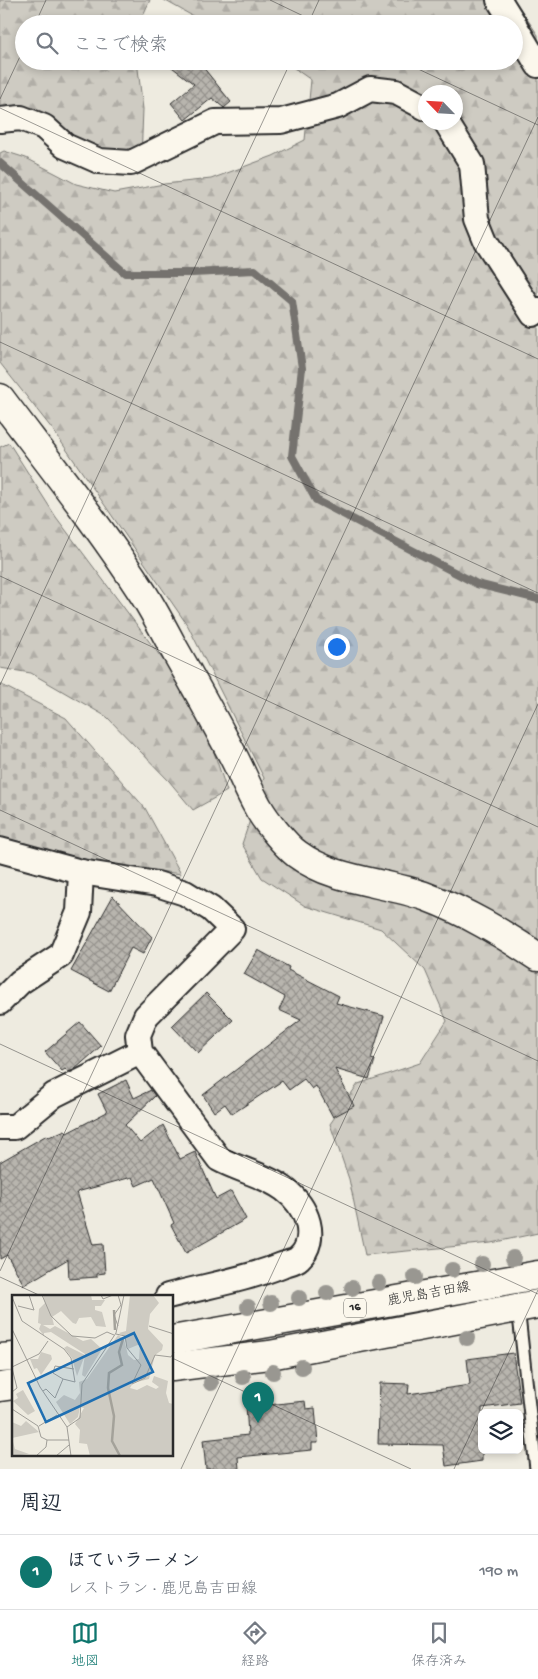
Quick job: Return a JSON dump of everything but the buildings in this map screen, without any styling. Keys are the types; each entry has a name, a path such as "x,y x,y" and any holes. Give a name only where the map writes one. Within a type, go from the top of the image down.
{"street":[{"path":"499,0 508,15"},
{"path":"523,39 538,65"},
{"path":"0,120 21,118 44,127 65,146 99,161 131,163 215,122 281,121 338,106 370,89 396,92 418,104"},
{"path":"451,130 472,164 477,219 486,241 533,314 538,310"},
{"path":"0,398 85,510 144,596 208,708 237,762 258,808 284,840 296,852 314,865 339,876 401,889 428,897 476,920 538,957"},
{"path":"0,850 81,872 157,884 185,893 211,909 232,929 146,1016 138,1035 140,1052 219,1158 282,1188 293,1197 304,1211 309,1227 309,1239 298,1259 266,1272 172,1295"},
{"path":"0,1002 20,982 61,955 79,912 81,872"},
{"path":"0,1128 15,1127 54,1095 140,1052"},
{"name":"鹿児島吉田線","path":"174,1340 538,1275"},
{"name":"鹿児島吉田線","path":"174,1367 270,1356 528,1306"}],"lane":[{"path":"528,1306 536,1469"}],"green space":[{"path":"0,0 150,0 143,15 15,15 15,70 138,70 143,109 141,160 103,168 28,128 0,129"},
{"path":"164,0 514,0 538,35 538,1233 491,1243 365,1255 349,1179 330,1124 358,1084 420,1063 447,1021 425,970 381,929 305,906 262,878 242,844 264,778 188,626 53,430 0,363 0,153 4,151 26,158 76,184 114,193 164,184 211,179 273,156 305,140 311,80 297,70 523,70 523,15 191,15"},
{"path":"9,443 56,517 199,708 227,791 193,810 169,781 107,717 31,673 0,668 0,447"},
{"path":"0,684 66,718 145,808 181,874 109,864 43,851 0,838"}],"waterway":[{"path":"0,163 125,273 192,273 255,270 292,301 302,368 292,456 316,500 477,584 538,599"}],"place":[{"name":"ほていラーメン","path":"258,1423"}]}
